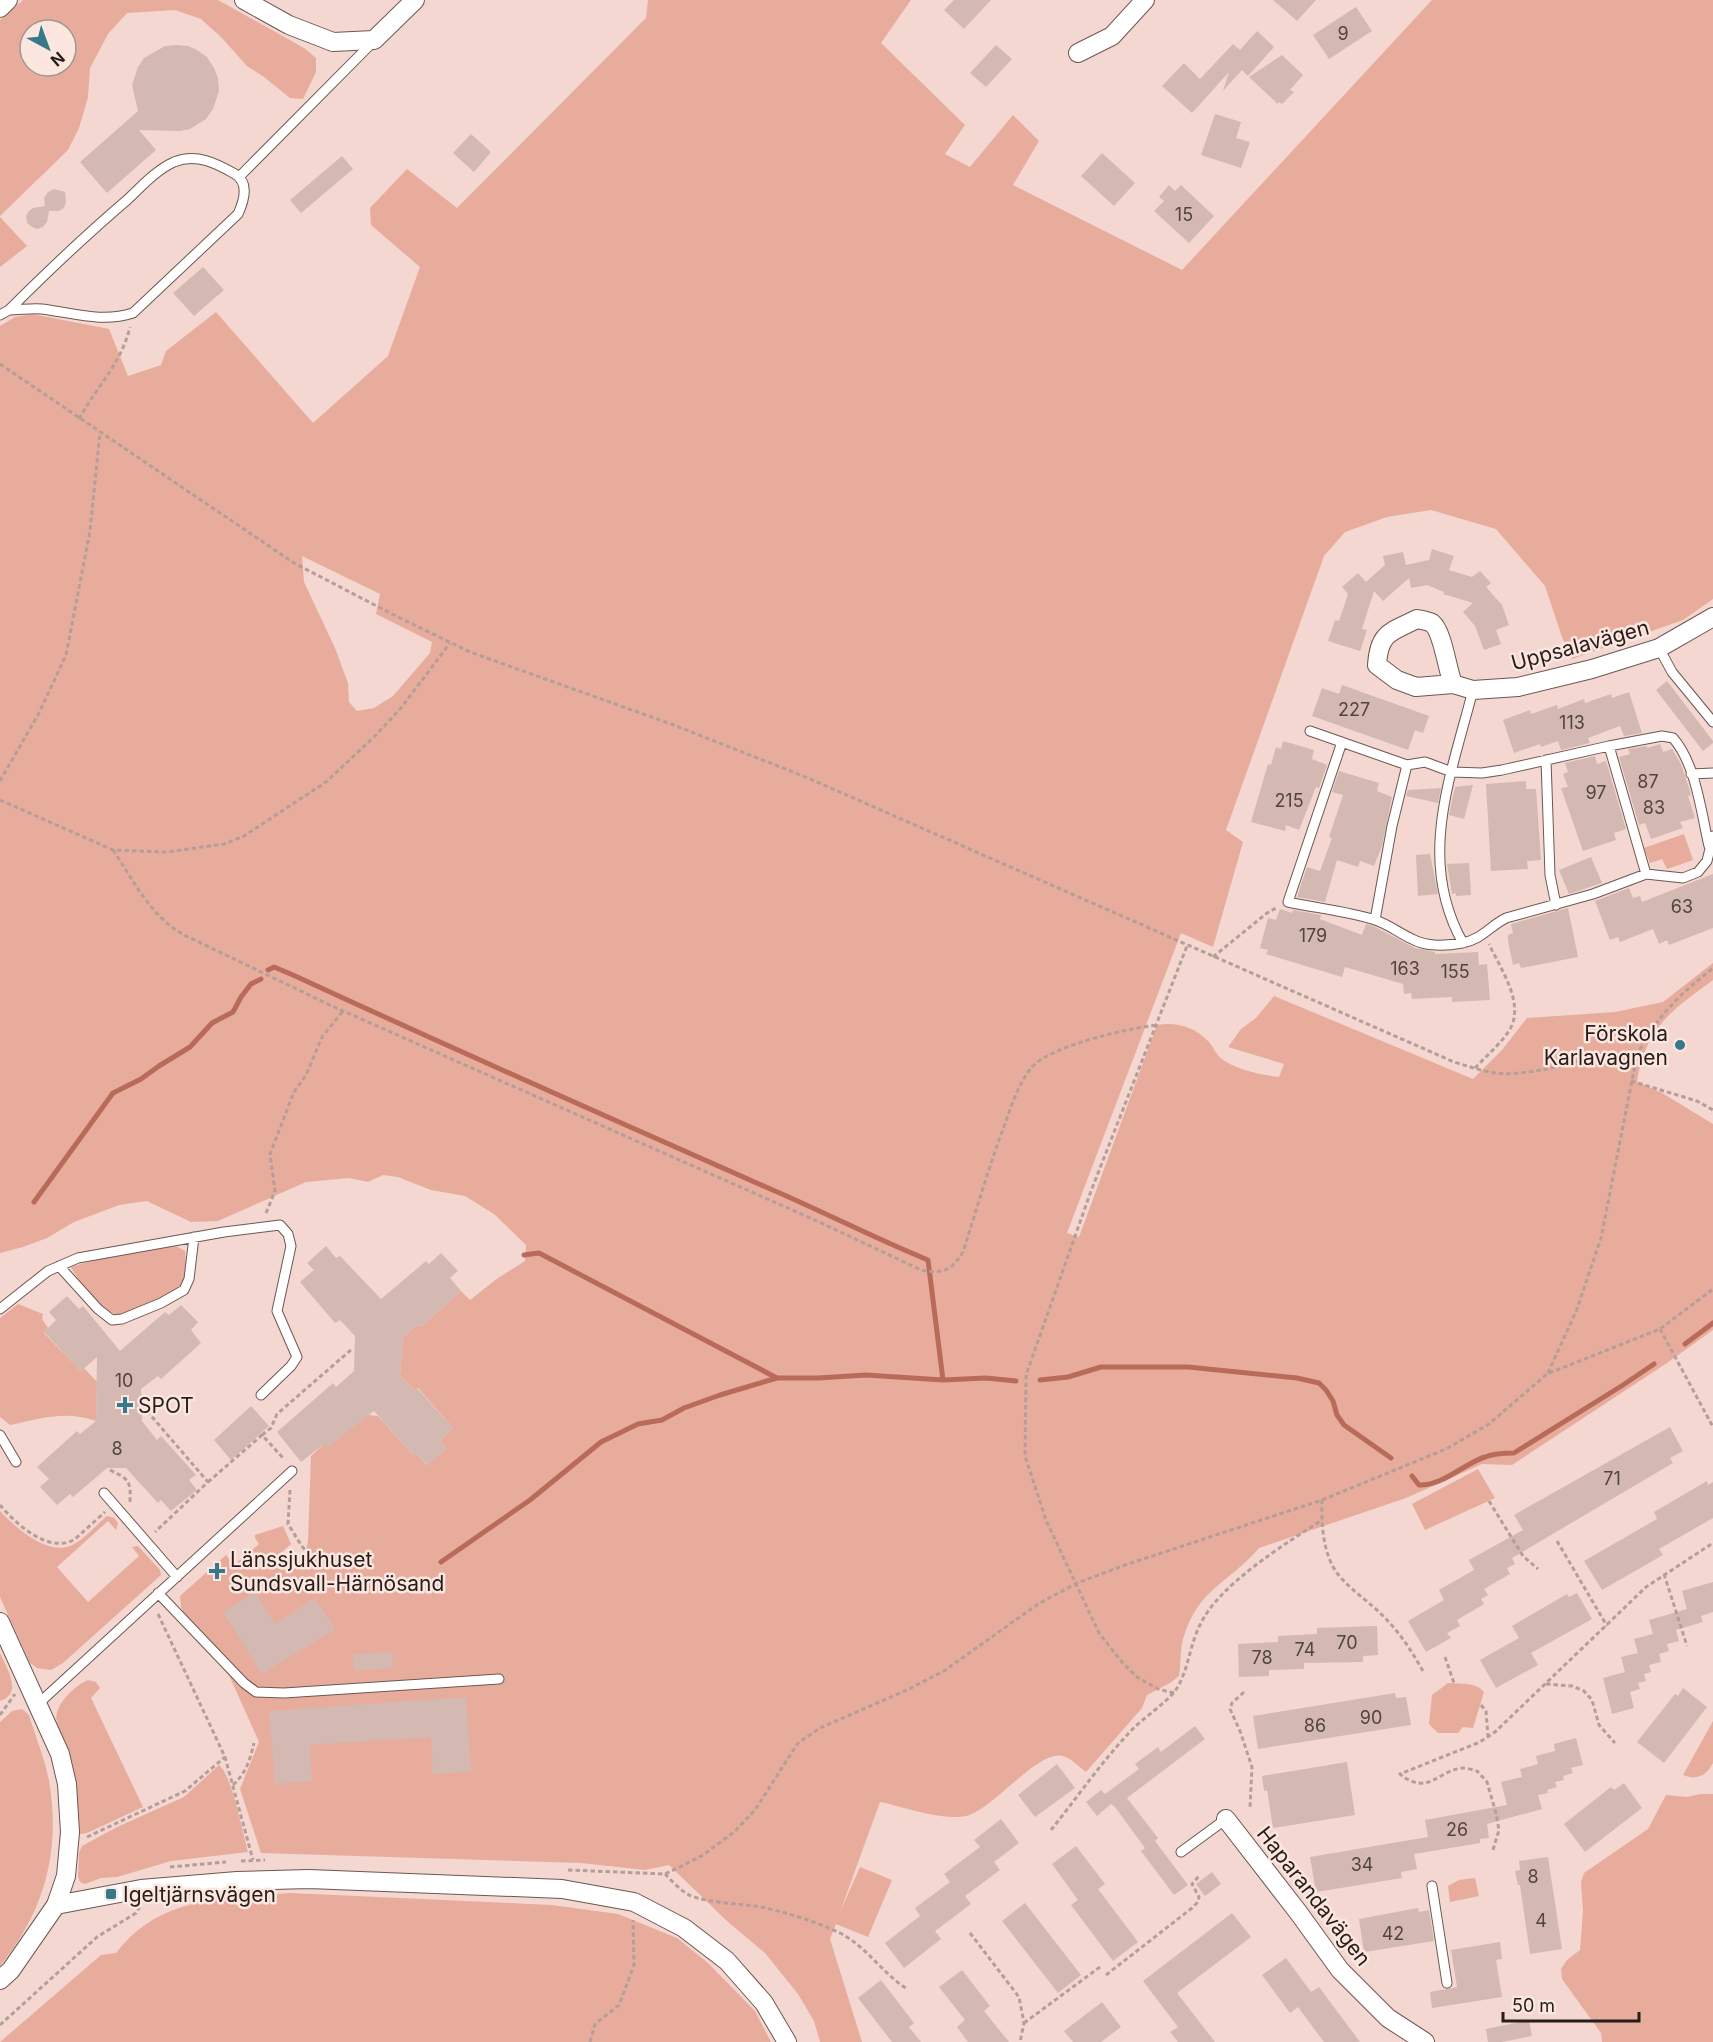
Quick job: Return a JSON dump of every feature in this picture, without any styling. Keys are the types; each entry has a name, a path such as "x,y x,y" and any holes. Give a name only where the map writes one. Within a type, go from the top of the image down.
{"street":[{"path":"0,8 8,0"},
{"path":"244,0 289,25 333,42 374,40 415,0"},
{"path":"1078,53 1112,36 1145,0"},
{"name":"Uppsalavägen","path":"1453,684 1446,666 1441,636 1431,623 1417,619 1388,633 1378,647 1377,665 1397,680 1416,687 1453,684 1473,690 1518,687 1556,679 1659,648 1713,616"},
{"path":"0,1622 60,1754 67,1784 69,1846 66,1876 56,1905 11,1970 0,1980"},
{"name":"Haparandavägen","path":"1226,1819 1340,1970 1389,2018 1425,2042"},
{"path":"56,1905 141,1889 237,1881 309,1880 562,1889 634,1902 684,1928 727,1961 764,2003 787,2042"}],"lane":[{"path":"240,177 374,40"},
{"path":"193,158 212,161 240,177 246,189 238,214 133,313 117,318 90,318 40,309 4,313 79,241 156,174 174,162 193,158"},
{"path":"1659,648 1672,672 1713,722"},
{"path":"1462,943 1452,924 1443,898 1439,839 1442,810 1473,690"},
{"path":"1310,731 1407,765 1425,762 1452,772 1482,773 1662,736 1673,738 1681,747 1692,774 1710,849"},
{"path":"1342,742 1288,902 1376,920 1414,940 1440,945 1462,943 1485,935 1494,924 1506,918 1593,894 1646,874 1683,878 1698,872 1707,861 1713,836"},
{"path":"1609,746 1646,874"},
{"path":"1546,760 1550,875 1556,904"},
{"path":"1376,920 1392,826 1407,765"},
{"path":"1692,774 1713,773"},
{"path":"0,1309 48,1271 89,1256 258,1226 280,1225 288,1234 291,1246 277,1311 297,1357 291,1366 261,1395"},
{"path":"59,1266 98,1309 112,1320 122,1319 161,1303 184,1290 189,1279 194,1237"},
{"path":"0,1435 16,1462"},
{"path":"38,1704 177,1577 291,1468"},
{"path":"104,1493 177,1577"},
{"path":"155,1597 256,1692 284,1693 499,1679"},
{"path":"1180,1852 1226,1819"},
{"path":"1432,1886 1447,1983"}],"path":[{"path":"79,419 115,366 127,338 133,313"},
{"path":"0,364 294,563 470,652 671,724 808,778 1454,1062 1495,1073 1516,1073 1548,1069 1603,1053 1622,1052 1636,1055"},
{"path":"0,781 39,713 66,655 90,531 100,432"},
{"path":"0,800 113,850 167,852 224,844 244,836 326,782 401,708 450,643"},
{"path":"113,850 145,900 168,926 343,1011 817,1221 921,1270 936,1272 948,1270 963,1252 1017,1091 1032,1067 1044,1058 1090,1040 1117,1031 1157,1025"},
{"path":"1213,957 1267,913 1288,902"},
{"path":"1475,1068 1512,1026 1514,1006 1512,992 1485,935"},
{"path":"1174,1693 1158,1689 1137,1677 1099,1633 1046,1520 1025,1456 1026,1375 1090,1191 1187,946"},
{"path":"1547,1374 1577,1309 1601,1238 1636,1055 1650,1029 1664,1012 1680,995 1713,968"},
{"path":"258,1226 275,1191 270,1154 294,1092 306,1075 322,1037 343,1011"},
{"path":"1631,1081 1697,1101 1713,1110"},
{"path":"558,1870 665,1874 703,1855 734,1832 755,1810 798,1743 820,1728 944,1671 1038,1604 1077,1583 1322,1500 1446,1449 1488,1424 1547,1374 1660,1329 1713,1289"},
{"path":"1660,1329 1713,1427"},
{"path":"149,1537 271,1428 277,1414 352,1349"},
{"path":"147,1411 208,1482"},
{"path":"262,1435 291,1468 288,1524 313,1559 319,1563 333,1565"},
{"path":"1322,1500 1322,1520 1330,1559 1337,1573 1385,1617 1405,1641 1423,1671"},
{"path":"1489,1501 1523,1556 1538,1569"},
{"path":"0,1505 22,1529 48,1541 60,1543 75,1539 114,1505"},
{"path":"1051,1830 1127,1734 1174,1693 1185,1674 1190,1649 1201,1622 1215,1603 1232,1586 1287,1543 1322,1520"},
{"path":"1557,1541 1607,1626"},
{"path":"1493,1850 1499,1830 1496,1813 1487,1782 1477,1771 1462,1768 1426,1783 1410,1782 1400,1774 1488,1737 1646,1587 1713,1543"},
{"path":"1664,1574 1687,1646"},
{"path":"155,1597 225,1757 253,1860"},
{"path":"1445,1657 1453,1674 1454,1683"},
{"path":"1546,1684 1572,1686 1584,1691 1592,1700 1599,1725 1616,1743"},
{"path":"1244,1692 1230,1708 1252,1767 1250,1807"},
{"path":"1481,1705 1486,1711 1488,1737"},
{"path":"0,1707 6,1707"},
{"path":"233,1785 249,1765 254,1743"},
{"path":"69,1846 185,1791 225,1757"},
{"path":"165,1869 176,1865 265,1860"},
{"path":"665,1874 690,1895 801,1917 841,1934 866,1951 894,1981 907,1989"},
{"path":"1106,1975 1198,1902 1199,1897 1192,1884 1199,1876"},
{"path":"0,2025 98,1937 136,1913 140,1906 141,1889"},
{"path":"590,2042 595,2024 619,2005 634,1965 634,1902"},
{"path":"970,1934 1019,1997 1024,2023 1020,2042"},
{"path":"1024,2023 1100,1967"}],"shaded area":[{"path":"23,0 218,0 304,48 316,58 316,72 303,99 290,98 247,66 201,19 175,10 127,13 108,34 90,68 88,97 79,128 68,150 0,216 0,20"},
{"path":"648,0 911,0 881,43 965,125 945,154 970,167 1013,115 1039,141 1013,185 1182,270 1432,0 1713,0 1713,599 1683,620 1572,659 1545,586 1496,529 1431,510 1387,517 1345,532 1324,556 1226,830 1243,842 1213,947 1181,933 1067,1233 1079,1237 1157,1025 1171,1024 1190,1029 1208,1041 1218,1055 1228,1063 1249,1071 1279,1077 1284,1064 1228,1047 1241,1029 1256,1018 1274,996 1473,1079 1502,1050 1527,1018 1615,1012 1663,1002 1713,963 1713,980 1673,1011 1654,1034 1641,1063 1637,1082 1662,1093 1713,1124 1713,1330 1512,1465 1482,1464 1406,1498 1259,1548 1205,1597 1197,1608 1183,1639 1179,1676 1147,1695 1142,1708 1086,1772 1066,1757 1053,1756 1028,1770 989,1803 966,1816 946,1817 880,1802 840,1912 860,1867 892,1880 868,1937 836,1924 830,1939 862,2042 820,2042 814,2021 798,1994 765,1953 727,1921 669,1865 645,1870 581,1863 261,1853 240,1789 259,1742 220,1655 184,1613 180,1596 226,1555 234,1565 259,1544 255,1535 283,1526 291,1544 274,1559 282,1570 305,1557 308,1540 311,1456 324,1444 368,1415 378,1416 413,1455 416,1453 427,1465 446,1449 440,1441 453,1428 418,1388 414,1390 400,1376 403,1337 418,1324 421,1327 461,1291 470,1300 525,1261 526,1245 494,1214 465,1196 431,1190 398,1177 383,1175 368,1182 349,1178 306,1182 218,1221 191,1222 147,1201 119,1205 74,1222 47,1238 0,1253 0,326 15,317 32,314 109,329 128,376 161,365 166,351 216,312 313,423 388,356 420,267 371,225 370,208 407,169 457,208 646,18","holes":["302,556 380,594 376,614 432,642 430,653 393,696 374,708 357,711 349,702 348,683 335,648 304,582"]},
{"path":"0,217 27,246 0,267"},
{"path":"1684,834 1693,860 1667,869 1662,859 1650,863 1644,848"},
{"path":"176,1246 185,1251 186,1264 182,1284 163,1298 126,1314 120,1315 106,1309 85,1288 71,1267 111,1255"},
{"path":"18,1304 43,1314 42,1319 48,1328 44,1333 81,1371 84,1368 97,1382 96,1421 63,1416 10,1425 0,1417 0,1318"},
{"path":"1478,1469 1495,1498 1425,1530 1412,1504"},
{"path":"0,1511 32,1538 51,1547 61,1548 80,1540 107,1516 114,1518 118,1523 116,1530 108,1521 57,1567 88,1602 139,1556 132,1547 138,1546 160,1570 161,1575 63,1663 51,1670 37,1668 30,1663 0,1597"},
{"path":"0,1653 9,1672 12,1686 7,1698 0,1701"},
{"path":"88,1680 96,1682 100,1688 91,1698 143,1807 87,1833 80,1834 72,1766 56,1718 65,1698"},
{"path":"1448,1683 1472,1685 1484,1692 1473,1728 1463,1727 1458,1733 1438,1733 1429,1724 1432,1695"},
{"path":"22,1709 29,1715 49,1781 53,1831 51,1855 46,1879 28,1924 0,1966 0,1722 12,1711"},
{"path":"1713,1721 1713,1763 1701,1776 1683,1775"},
{"path":"219,1765 233,1792 248,1852 171,1861 117,1877 101,1878 85,1884 80,1882 78,1877 79,1853 82,1846 117,1827 184,1797"},
{"path":"1713,1794 1713,2042 1602,2042 1601,2033 1562,1979 1561,1969 1567,1960 1580,1950 1583,1911 1581,1882 1584,1873 1648,1829 1666,1795 1687,1797"},
{"path":"1475,1878 1479,1896 1450,1902 1448,1886 1459,1880"},
{"path":"290,1893 552,1905 618,1914 677,1938 708,1963 755,2011 771,2042 0,2042 101,1955 116,1953 134,1934 153,1920 173,1910 217,1899"}],"building":[{"path":"954,0 991,0 964,29 944,10"},
{"path":"1273,0 1316,0 1297,21"},
{"path":"1356,7 1372,31 1329,59 1313,35"},
{"path":"1257,31 1274,47 1248,76 1242,70 1223,91 1229,72 1192,113 1162,86 1184,63 1200,79 1233,44 1240,50"},
{"path":"177,45 197,50 207,57 214,68 219,91 213,109 206,119 190,129 180,131 139,130 156,150 107,193 80,162 138,111 132,85 138,67 144,58 165,46"},
{"path":"996,45 1012,59 986,87 970,73"},
{"path":"1282,55 1303,75 1290,90 1294,92 1282,104 1279,102 1278,104 1249,77"},
{"path":"1215,114 1241,122 1236,138 1250,142 1241,168 1201,155"},
{"path":"471,134 491,152 474,172 453,153"},
{"path":"1102,153 1135,183 1114,206 1081,176"},
{"path":"342,156 353,169 301,213 290,200"},
{"path":"1169,185 1175,191 1181,185 1214,216 1189,243 1154,211 1164,201 1159,197"},
{"path":"54,189 65,192 64,208 59,211 49,211 47,222 43,227 37,229 32,227 27,223 26,216 33,208 45,206 44,198"},
{"path":"203,267 224,290 194,316 173,293"},
{"path":"1432,549 1454,556 1449,570 1472,577 1480,571 1491,583 1486,587 1502,605 1509,625 1496,630 1501,644 1484,650 1475,626 1463,612 1473,603 1443,594 1444,592 1427,585 1411,588 1409,578 1383,601 1374,591 1362,629 1367,630 1360,651 1328,641 1335,620 1339,621 1348,594 1342,587 1358,573 1366,582 1385,565 1383,556 1403,552 1406,565 1429,560"},
{"path":"1667,681 1713,741 1703,751 1656,690"},
{"path":"1342,685 1429,716 1423,733 1415,730 1408,750 1312,716 1322,688 1339,694"},
{"path":"1629,692 1642,733 1624,736 1620,726 1588,738 1590,743 1561,750 1558,741 1541,747 1540,744 1514,753 1503,720 1530,710 1531,714 1557,705 1558,709 1584,699 1585,703 1611,694 1612,698"},
{"path":"1283,741 1314,750 1312,759 1327,765 1299,830 1286,825 1285,831 1251,822 1268,764 1271,765 1276,747 1281,749"},
{"path":"1660,744 1663,752 1672,749 1681,764 1690,791 1691,795 1688,796 1695,818 1680,822 1683,828 1651,839 1645,823 1639,825 1619,757 1630,754 1628,749 1647,746 1647,748"},
{"path":"1595,756 1597,764 1606,761 1626,829 1614,833 1616,840 1583,851 1561,788 1568,787 1563,774 1568,772 1565,763"},
{"path":"1339,771 1379,783 1377,791 1392,797 1382,846 1374,866 1360,861 1358,867 1337,860 1325,902 1297,897 1307,867 1320,871 1332,838 1329,837 1343,795 1332,792"},
{"path":"1526,781 1526,789 1536,789 1541,860 1527,861 1528,869 1491,871 1486,784"},
{"path":"1473,785 1464,819 1449,815 1455,787"},
{"path":"1441,788 1438,803 1406,796 1408,790"},
{"path":"1430,854 1438,894 1418,896 1416,855"},
{"path":"1591,857 1602,883 1569,894 1559,870"},
{"path":"1469,863 1471,895 1456,896 1456,893 1452,894 1447,864"},
{"path":"1713,874 1713,928 1669,945 1667,940 1659,944 1653,929 1620,942 1618,937 1610,940 1595,901 1629,888 1633,898 1640,896 1642,902"},
{"path":"1568,908 1578,957 1521,968 1519,963 1513,965 1508,941 1508,935 1513,933 1511,924"},
{"path":"1280,909 1292,913 1293,910 1321,915 1320,919 1362,935 1366,924 1373,926 1415,948 1435,952 1435,954 1478,952 1479,965 1487,964 1490,1000 1452,1002 1452,997 1412,999 1411,993 1404,994 1403,984 1345,967 1342,977 1266,954 1268,950 1260,948 1268,918 1276,920"},
{"path":"326,1246 336,1258 340,1256 381,1299 426,1261 429,1264 441,1253 458,1271 450,1278 461,1291 421,1327 418,1324 403,1337 400,1376 414,1390 417,1388 453,1428 440,1441 446,1449 428,1465 416,1453 413,1455 374,1411 327,1448 324,1444 301,1462 277,1432 333,1383 336,1387 354,1371 355,1336 340,1320 335,1323 300,1282 314,1270 307,1263"},
{"path":"67,1296 79,1309 83,1306 120,1351 165,1312 169,1315 181,1305 198,1322 191,1330 201,1343 161,1379 158,1376 141,1389 142,1421 157,1440 161,1436 196,1475 189,1480 197,1490 171,1511 161,1500 158,1503 126,1468 107,1468 73,1497 70,1494 57,1505 40,1487 49,1479 37,1467 77,1431 80,1434 96,1421 97,1357 81,1371 44,1332 56,1320 49,1312"},
{"path":"251,1406 269,1426 231,1460 214,1440"},
{"path":"1670,1427 1683,1451 1670,1458 1673,1463 1512,1558 1515,1564 1507,1568 1510,1574 1484,1589 1488,1595 1481,1599 1484,1604 1457,1620 1460,1626 1447,1633 1451,1638 1426,1652 1408,1621 1444,1600 1439,1590 1474,1570 1469,1560 1523,1530 1514,1515"},
{"path":"1707,1481 1708,1485 1713,1482 1713,1518 1659,1549 1663,1555 1602,1590 1584,1561 1657,1519 1654,1512"},
{"path":"1713,1582 1713,1612 1701,1616 1703,1622 1676,1630 1679,1641 1667,1644 1669,1651 1659,1654 1661,1662 1649,1665 1651,1672 1644,1674 1646,1681 1638,1683 1640,1689 1630,1692 1634,1708 1612,1714 1603,1678 1625,1672 1621,1657 1638,1653 1634,1639 1653,1634 1649,1620 1687,1609 1682,1591"},
{"path":"255,1592 275,1624 315,1598 335,1629 262,1674 223,1612"},
{"path":"1577,1593 1592,1619 1531,1653 1538,1665 1496,1688 1480,1660 1519,1638 1512,1626 1567,1594 1569,1597"},
{"path":"1377,1626 1378,1655 1363,1656 1363,1662 1304,1663 1304,1669 1269,1670 1269,1676 1239,1677 1238,1644 1278,1642 1278,1636 1317,1634 1317,1628"},
{"path":"392,1652 393,1668 354,1671 353,1655"},
{"path":"1683,1688 1707,1707 1664,1763 1637,1742 1675,1694 1678,1696"},
{"path":"1395,1693 1396,1698 1406,1697 1411,1725 1258,1749 1253,1716"},
{"path":"466,1697 471,1772 433,1774 431,1737 310,1745 312,1781 275,1784 269,1711"},
{"path":"1195,1726 1205,1739 1127,1798 1158,1838 1155,1841 1188,1885 1174,1895 1141,1851 1145,1848 1115,1807 1111,1804 1097,1816 1086,1802 1101,1790 1105,1794 1139,1769 1135,1764 1158,1747 1161,1752"},
{"path":"1576,1738 1583,1765 1571,1768 1573,1773 1563,1776 1564,1780 1555,1782 1557,1787 1547,1790 1548,1793 1538,1795 1542,1809 1487,1824 1489,1838 1480,1839 1480,1843 1414,1854 1417,1869 1401,1872 1402,1878 1316,1892 1310,1857 1428,1837 1425,1820 1507,1805 1501,1782 1522,1777 1520,1769 1538,1764 1536,1756 1555,1751 1554,1744"},
{"path":"1347,1762 1355,1815 1273,1828 1267,1790 1264,1791 1262,1776"},
{"path":"1057,1764 1075,1788 1035,1817 1018,1795"},
{"path":"1624,1783 1642,1808 1585,1852 1564,1824 1611,1787 1614,1790"},
{"path":"1001,1819 1019,1843 994,1862 1000,1870 965,1896 971,1904 935,1931 941,1939 904,1968 885,1943 920,1916 915,1908 950,1882 944,1874 980,1847 974,1840"},
{"path":"1076,1846 1105,1884 1098,1889 1138,1942 1113,1961 1071,1905 1078,1900 1052,1864"},
{"path":"1548,1857 1562,1949 1530,1954 1520,1885 1518,1885 1515,1871 1520,1870 1519,1861"},
{"path":"1212,1872 1221,1884 1205,1896 1196,1884"},
{"path":"1025,1903 1081,1975 1058,1993 1002,1921"},
{"path":"1418,1908 1419,1912 1429,1910 1434,1941 1364,1952 1359,1919"},
{"path":"1232,1913 1251,1937 1177,1993 1215,2042 1178,2042 1170,2032 1178,2027 1143,1981"},
{"path":"1500,1942 1502,1959 1496,1960 1502,1997 1432,2008 1430,1992 1457,1987 1451,1950"},
{"path":"1286,1958 1311,1992 1319,1987 1360,2042 1324,2042 1298,2007 1290,2013 1262,1975"},
{"path":"962,1970 990,2006 984,2011 1009,2042 968,2042 957,2027 965,2020 939,1987"},
{"path":"881,1980 914,2023 909,2027 921,2042 892,2042 858,1998"},
{"path":"1102,2002 1121,2027 1101,2042 1073,2042 1064,2031"},
{"path":"1529,2020 1532,2036 1502,2042 1488,2042 1486,2029"}],"waterway":[{"path":"268,970 274,967 293,975 928,1260 943,1380"},
{"path":"34,1202 113,1093 141,1079 190,1047 212,1023 233,1012 251,984 261,979"},
{"path":"524,1255 539,1253 777,1378"},
{"path":"1685,1344 1713,1323"},
{"path":"1412,1476 1419,1485 1428,1484 1445,1478 1485,1457 1514,1453 1654,1364"},
{"path":"1040,1380 1068,1377 1101,1367 1188,1367 1297,1378 1319,1383 1333,1401 1337,1415 1344,1425 1391,1458"},
{"path":"441,1562 530,1500 601,1442 638,1424 662,1420 684,1408 720,1395 777,1378 866,1375 943,1380 986,1378 1016,1381"}],"place":[{"name":"Förskola Karlavagnen","path":"1680,1045"},
{"name":"SPOT","path":"125,1405"},
{"name":"Länssjukhuset Sundsvall-Härnösand","path":"217,1571"},
{"name":"Igeltjärnsvägen","path":"111,1894"}]}
